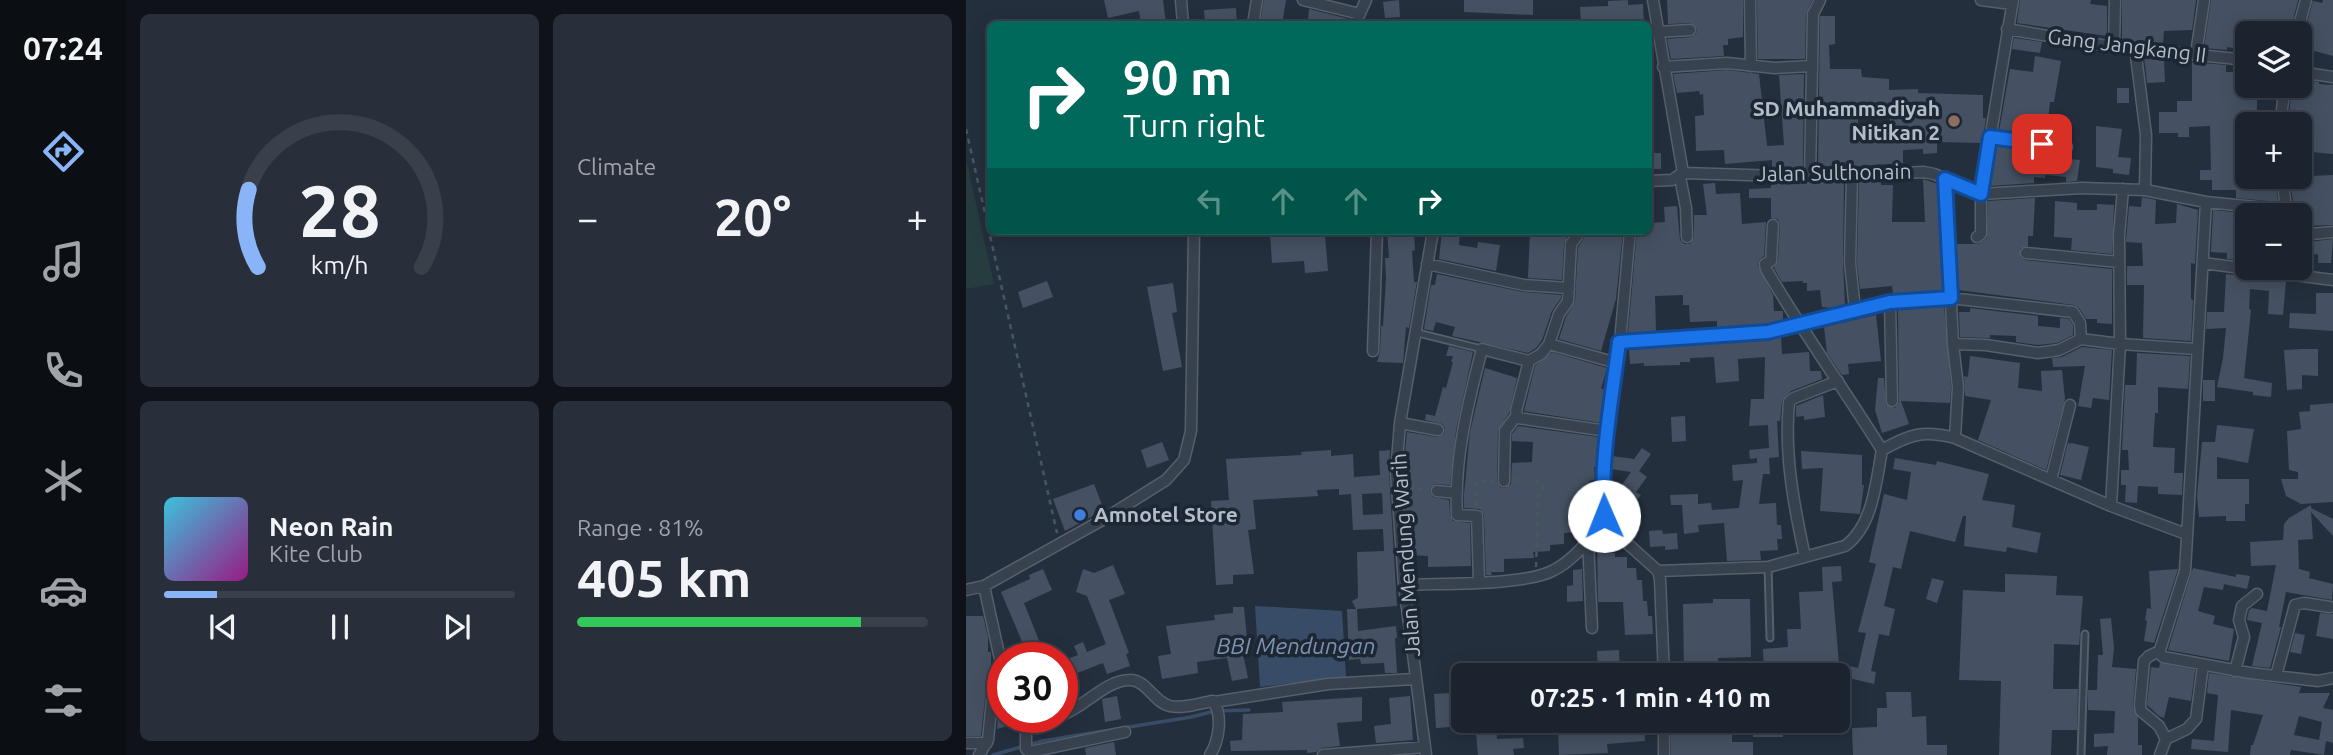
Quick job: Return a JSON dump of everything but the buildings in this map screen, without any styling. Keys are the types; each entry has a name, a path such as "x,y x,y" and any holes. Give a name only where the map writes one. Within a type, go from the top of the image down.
{"street":[{"path":"1181,0 1183,21"},
{"path":"1254,21 1257,0"},
{"path":"1303,0 1360,14"},
{"path":"1356,21 1366,0"},
{"path":"1653,0 1686,208 1687,237"},
{"path":"1750,0 1752,66"},
{"path":"1810,177 1811,66 1814,15 1820,0"},
{"path":"1977,237 1981,234 1981,194 2013,2 1981,0"},
{"path":"2114,46 2115,0"},
{"path":"2196,54 2204,0"},
{"path":"2300,21 2306,0"},
{"name":"Gang Jangkang II","path":"2007,29 2114,46 2235,59"},
{"path":"1657,32 1690,30"},
{"path":"2135,48 2146,135 2146,190"},
{"path":"1663,67 1727,63 1775,68 1811,66"},
{"path":"2312,74 2333,77"},
{"path":"1990,137 2067,147"},
{"name":"Jalan Sulthonain","path":"1652,181 1672,180 1681,175 1810,177 1924,172 1981,194"},
{"path":"1852,176 1850,263 1855,310"},
{"path":"1945,179 1958,387 1955,439"},
{"path":"1981,194 2082,188 2146,190 2235,206"},
{"path":"2110,506 2120,344 2119,229 2123,189"},
{"path":"2206,202 2185,566 2160,650 2163,657 2235,671 2318,681 2333,678"},
{"path":"1658,571 1768,567 1829,552 1855,539 1867,517 1882,450 1798,325 1765,266 1773,255 1773,225"},
{"path":"2312,234 2333,232"},
{"path":"966,590 984,586 1104,519 1166,481 1184,460 1191,431 1194,235"},
{"path":"1373,351 1377,235"},
{"name":"Jalan Mendung Warih","path":"1425,751 1404,585 1397,453 1414,332 1432,235"},
{"path":"1479,582 1477,516 1457,515 1456,493 1460,441 1482,349 1529,361 1541,354 1549,344 1559,314 1568,301 1571,244 1577,235"},
{"path":"1630,235 1602,488 1605,522 1658,571 1664,663"},
{"path":"2026,253 2119,262"},
{"path":"2203,263 2235,267"},
{"path":"1427,264 1524,285 1569,288"},
{"path":"2312,277 2333,280"},
{"path":"1619,342 1768,332 1890,302 1951,298 2073,313 2080,323 2081,339"},
{"path":"1890,302 1892,401"},
{"path":"1954,344 1986,345 2038,353 2059,350 2081,339 2197,349"},
{"path":"1549,344 1617,363"},
{"path":"1504,481 1505,430 1517,415 1529,361"},
{"path":"1805,557 1796,516 1789,461 1789,402 1838,381"},
{"path":"2052,480 2070,405"},
{"path":"1517,415 1518,418 1607,431"},
{"path":"1400,423 1438,430"},
{"path":"1882,450 1917,434 1955,439 2110,506 2186,534"},
{"path":"1437,491 1456,493"},
{"path":"1404,585 1536,577 1562,566 1605,522"},
{"path":"1588,540 1592,628"},
{"path":"984,586 996,642"},
{"path":"2235,671 2244,637 2239,620 2242,606 2258,594"},
{"path":"2276,676 2295,605 2304,603 2330,607"},
{"path":"2160,650 2144,661 2140,705 2144,715 2156,723 2165,739 2160,755"},
{"path":"2165,739 2187,729 2196,719 2203,665"},
{"path":"1078,707 1105,689 1127,680 1140,683 1166,706 1180,706 1215,704 1328,684 1415,679"},
{"path":"1210,755 1218,736 1215,704"},
{"path":"1026,733 1026,745 1030,752 1125,732"},
{"path":"979,755 986,743 987,733"},
{"path":"1664,733 1664,755"},
{"path":"966,743 986,743"},
{"path":"1323,755 1425,751"}],"lane":[{"path":"1414,332 1482,349"},
{"path":"1768,567 1770,638"},
{"path":"2081,755 2085,634"}],"path":[{"path":"966,129 987,222"},
{"path":"990,235 1059,542"},
{"path":"1536,577 1535,532 1538,496 1542,494 1543,483"},
{"path":"1397,487 1437,491"}],"green space":[{"path":"966,159 994,284 966,289"}],"water":[{"name":"BBI Mendungan","path":"1255,606 1342,611 1346,677 1260,687"}],"waterway":[{"path":"993,755 1042,741 1215,711 1249,710"}],"place":[{"name":"SD Muhammadiyah Nitikan 2","path":"1954,121"},
{"name":"Amnotel Store","path":"1080,515"}],"route":[{"path":"1604,516 1602,488 1619,342 1768,332 1867,306 1951,298 1945,179 1981,194 1990,137 2042,144"}]}
